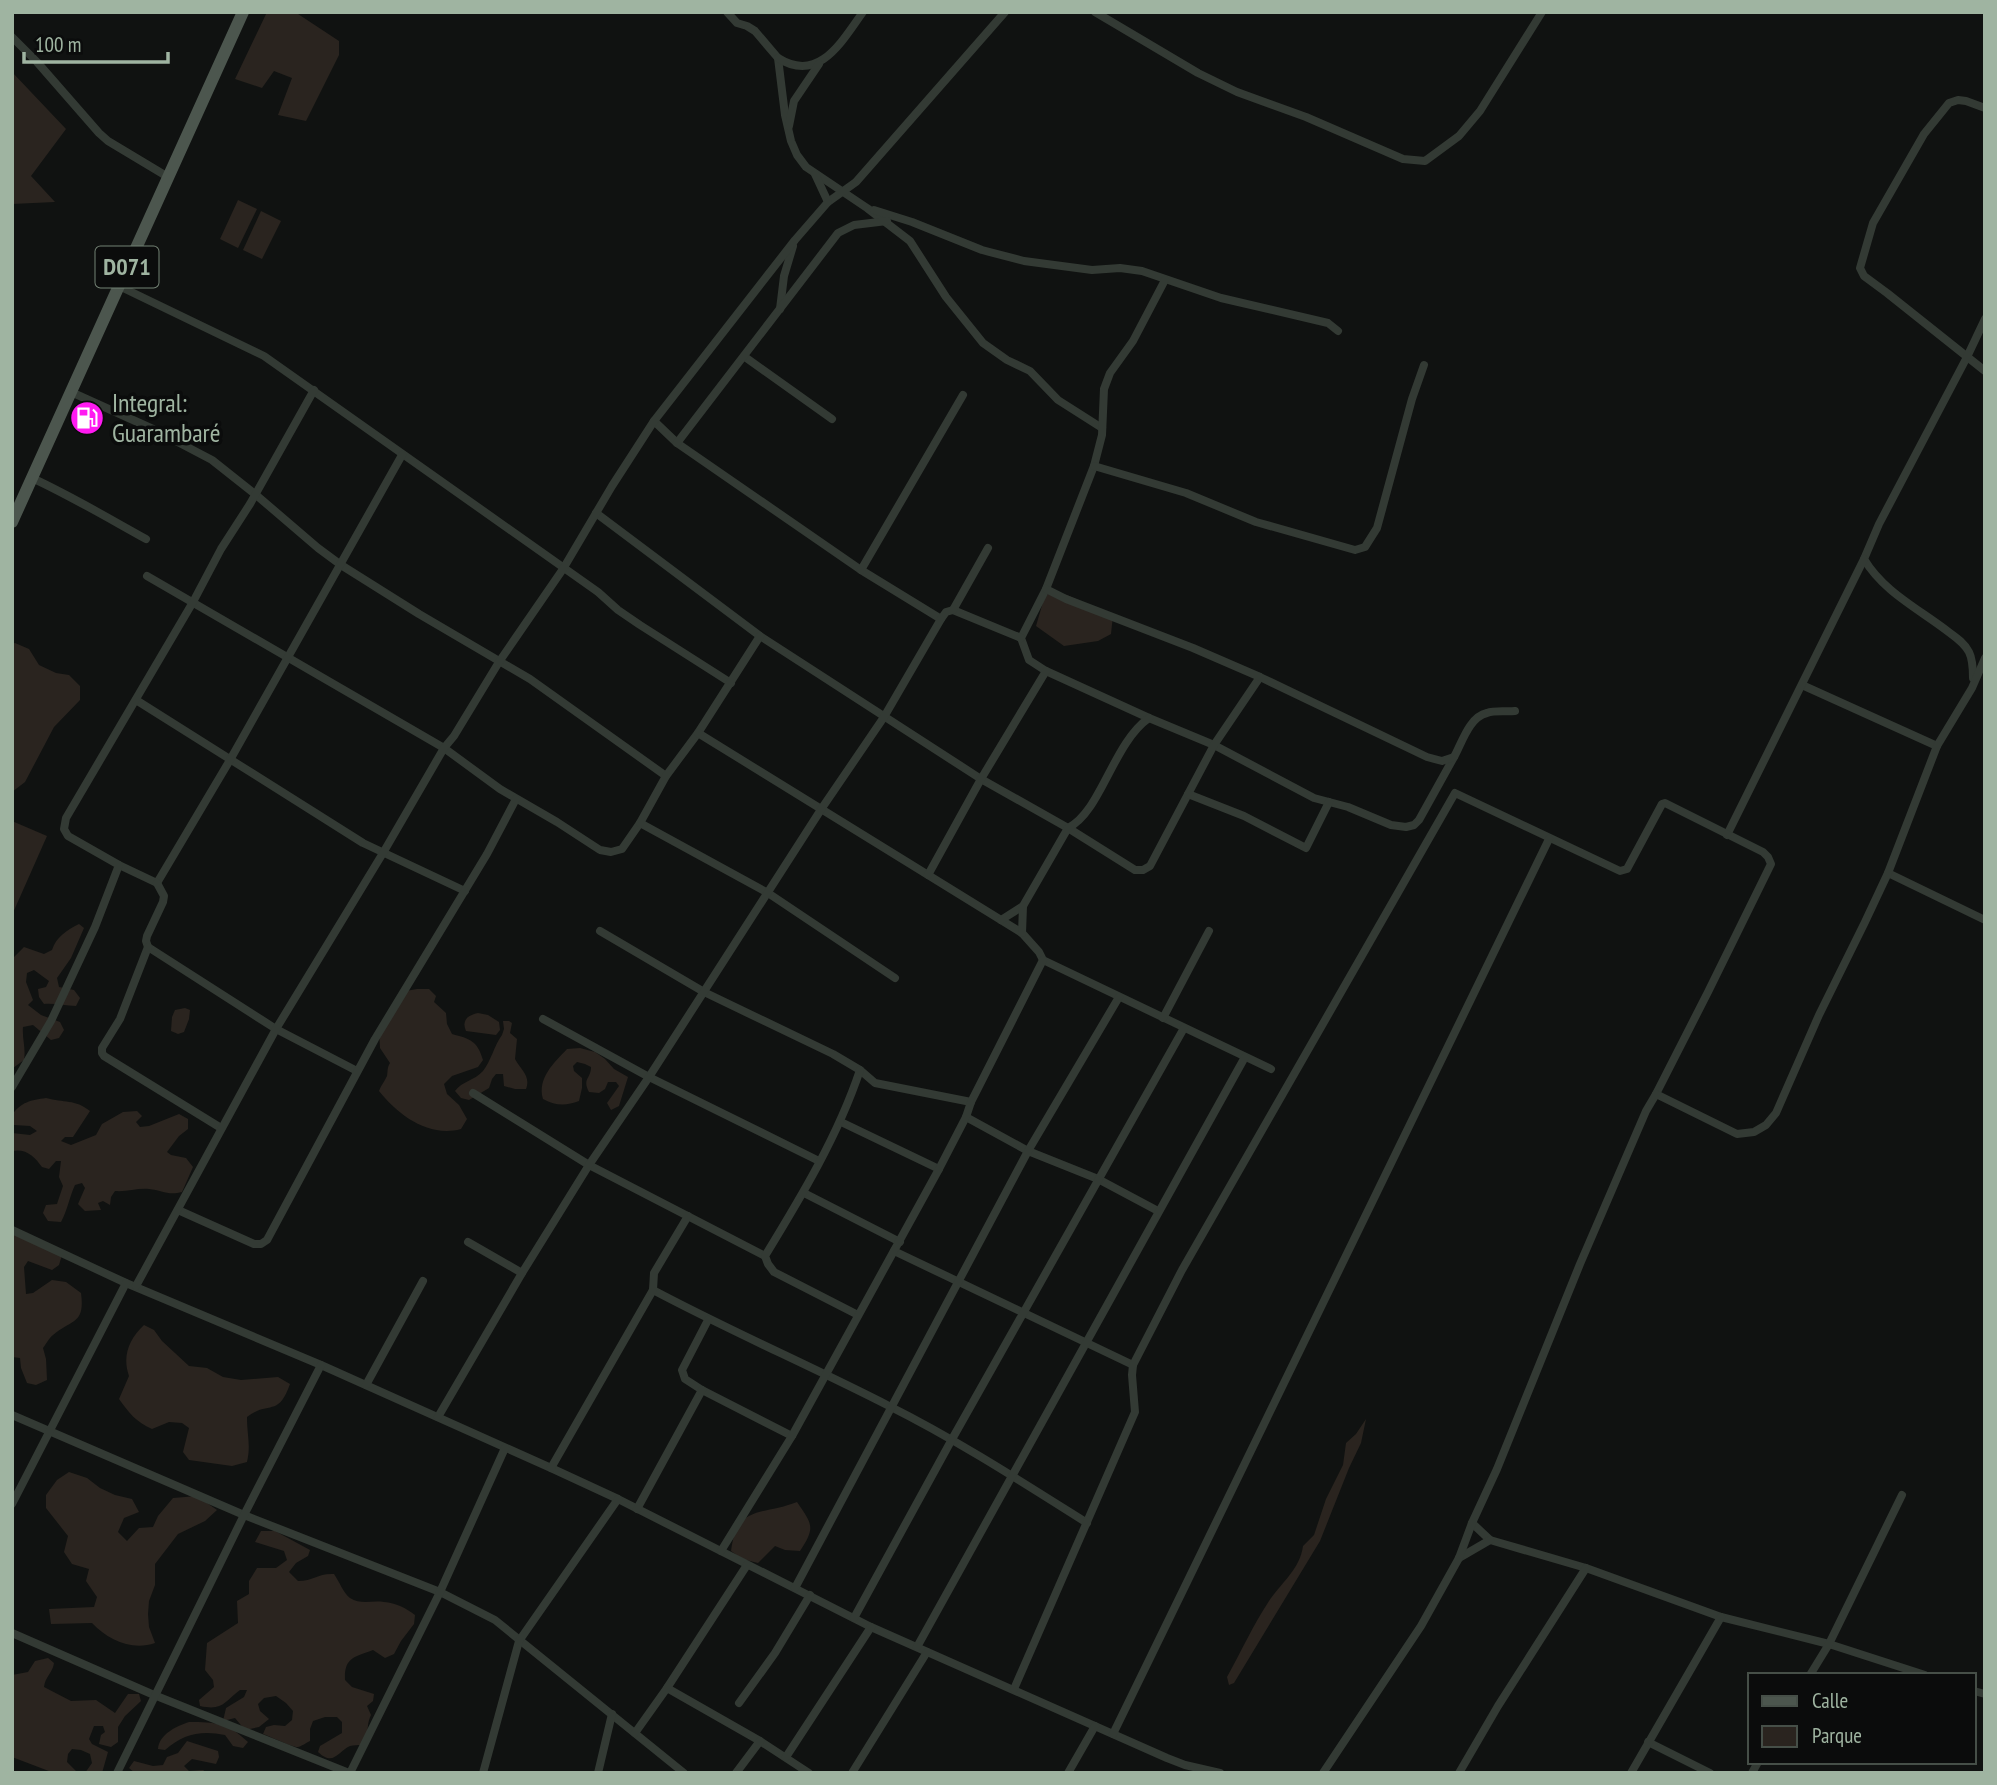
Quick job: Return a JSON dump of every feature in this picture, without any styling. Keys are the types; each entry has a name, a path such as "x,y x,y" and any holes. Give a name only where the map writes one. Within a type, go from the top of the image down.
{"main road":[{"name":"D071","path":"12,522 243,12"}],"street":[{"path":"727,12 737,23 755,31 778,58 788,65 819,64"},
{"path":"788,130 794,101 819,64 839,45 863,12"},
{"path":"136,1286 276,1029 444,748 563,569 654,421 795,240 828,202 856,182 1005,12"},
{"path":"1095,12 1198,73 1237,92 1306,117 1403,159 1425,162 1459,136 1480,111 1542,12"},
{"path":"12,37 99,133 167,177"},
{"path":"778,58 788,130 797,155 806,167 909,240 921,255 932,277 976,337 1007,360 1030,370 1058,400 1102,428"},
{"path":"1985,108 1966,101 1950,103 1924,134 1873,223 1860,268 1864,276 1985,371"},
{"path":"816,174 828,202"},
{"path":"867,208 982,250 1024,261 1080,269 1120,268 1142,271 1221,298 1328,323 1338,331"},
{"path":"677,443 838,233 854,226 904,220"},
{"path":"780,312 784,276 795,240"},
{"path":"1165,280 1133,341 1110,373 1104,389 1102,428 1094,466 1046,589 1021,638 1029,660 1046,671 1214,745 1314,798 1348,807 1391,825 1406,827 1419,820 1477,717 1487,712 1515,712"},
{"path":"119,286 264,356 598,592 618,610 730,683"},
{"path":"1727,835 1911,462 1985,319"},
{"path":"745,357 832,419"},
{"path":"1094,466 1185,492 1256,522 1360,550 1365,547 1377,528 1412,399 1424,365"},
{"path":"314,390 64,823 64,829 68,836 157,883 164,896 147,936 148,947 276,1029 357,1071"},
{"path":"71,392 153,429 212,460 341,565 541,686 666,776"},
{"path":"861,570 963,395"},
{"path":"654,421 677,443 861,570 941,619"},
{"path":"157,883 230,760 402,455"},
{"path":"32,478 75,498 146,539"},
{"path":"596,513 760,636 981,779 1135,870 1150,866 1214,745 1260,677"},
{"path":"953,610 988,548"},
{"path":"1864,559 1870,569 1902,600 1965,645 1971,654 1973,685"},
{"path":"146,576 444,748 516,799 600,850 611,852 622,849 640,823 666,776 698,733 760,636"},
{"path":"1046,589 1260,677 1427,757 1442,761 1454,757"},
{"path":"438,1417 589,1164 649,1077 822,808 884,717 946,612 953,610 1021,638"},
{"path":"1656,1094 1737,1133 1754,1132 1766,1125 1776,1113 1819,1015 1888,873 1937,746 1973,685 1985,657"},
{"path":"928,875 981,779 1046,671"},
{"path":"1802,685 1937,746"},
{"path":"136,700 324,820 383,853 465,891"},
{"path":"1001,920 1023,906 1068,828 1078,821 1094,801 1133,731 1149,718"},
{"path":"698,733 1022,933 1043,960 1271,1069"},
{"path":"1323,1773 1421,1626 1460,1558 1472,1523 1646,1111 1771,864 1763,852 1665,803 1662,804 1627,869 1619,871 1455,793 1440,783"},
{"path":"1014,1689 1135,1412 1133,1365 1182,1270 1455,793"},
{"path":"1188,794 1244,816 1306,848 1329,802"},
{"path":"178,1210 254,1244 267,1240 357,1071 487,854 516,799"},
{"path":"640,823 768,893 895,978"},
{"path":"1113,1734 1549,839"},
{"path":"12,1087 51,1021 95,927 119,865"},
{"path":"1888,873 1985,920"},
{"path":"1022,933 1023,906"},
{"path":"600,931 704,992 860,1070 875,1083 971,1102"},
{"path":"1163,1018 1209,931"},
{"path":"148,947 120,1019 102,1048 102,1053 221,1128"},
{"path":"721,1551 792,1436 900,1242 966,1117 971,1102 1043,960"},
{"path":"795,1588 1028,1151 1119,998"},
{"path":"542,1019 649,1077 819,1161"},
{"path":"854,1618 1184,1028"},
{"path":"917,1647 1245,1057"},
{"path":"765,1256 804,1193 841,1122 860,1070"},
{"path":"473,1093 589,1164 765,1256 774,1272 858,1315"},
{"path":"966,1117 1028,1151 1098,1179 1158,1211"},
{"path":"841,1122 939,1169"},
{"path":"804,1193 900,1242"},
{"path":"551,1468 653,1290 654,1273 688,1216"},
{"path":"12,1230 126,1283 321,1365 551,1468 637,1508 871,1627 1185,1765 1220,1773"},
{"path":"468,1242 522,1273"},
{"path":"894,1251 1133,1365"},
{"path":"366,1385 423,1281"},
{"path":"12,1504 126,1283"},
{"path":"653,1290 708,1320 890,1406 1013,1476 1087,1523"},
{"path":"708,1320 682,1370 685,1380 792,1436"},
{"path":"117,1773 321,1365"},
{"path":"637,1508 702,1390"},
{"path":"12,1415 244,1515 440,1592 495,1620 684,1773"},
{"path":"12,1633 155,1695 350,1773 440,1592 505,1448"},
{"path":"1811,1673 1829,1644 1902,1495"},
{"path":"483,1773 519,1641 618,1499"},
{"path":"1472,1523 1490,1540 1586,1568 1721,1617 1829,1644 1919,1673"},
{"path":"1460,1558 1490,1540"},
{"path":"635,1732 747,1565"},
{"path":"1459,1773 1498,1706 1586,1568"},
{"path":"739,1703 775,1653 810,1595"},
{"path":"1630,1773 1721,1617"},
{"path":"786,1756 871,1627"},
{"path":"852,1773 927,1652"},
{"path":"667,1688 786,1756 809,1773"},
{"path":"598,1773 612,1714"},
{"path":"1068,1773 1095,1726"},
{"path":"736,1773 760,1741"},
{"path":"1648,1742 1710,1773"}],"green space":[{"path":"267,12 295,12 339,41 339,55 306,121 278,115 292,78 274,71 262,88 235,79"},
{"path":"12,72 66,129 31,176 55,202 12,204"},
{"path":"238,200 257,209 238,248 220,239"},
{"path":"261,211 281,221 262,259 243,250"},
{"path":"1050,590 1113,615 1111,634 1098,641 1064,646 1036,626 1043,602"},
{"path":"12,644 29,649 39,665 56,673 69,675 80,686 80,700 54,727 25,782 12,792"},
{"path":"12,821 47,836 12,915"},
{"path":"79,924 84,928 71,958 57,978 59,987 74,990 80,998 76,1006 44,1004 38,989 46,987 49,981 34,970 27,973 26,982 33,1000 28,1005 41,1015 60,1022 64,1030 59,1038 51,1040 33,1025 23,1027 24,1060 13,1068 12,959 24,947 44,954 52,950 62,934"},
{"path":"429,989 436,996 434,1002 446,1013 452,1034 472,1041 483,1060 478,1067 452,1076 444,1084 447,1094 459,1105 467,1119 461,1129 437,1130 415,1122 395,1108 379,1091 390,1063 380,1048 379,1030 400,992"},
{"path":"175,1010 190,1010 184,1032 178,1034 171,1031"},
{"path":"478,1013 488,1015 499,1022 500,1030 496,1035 466,1031 464,1023 467,1018"},
{"path":"503,1021 512,1023 510,1033 517,1039 515,1059 526,1077 526,1089 504,1086 503,1074 496,1074 489,1088 469,1100 461,1098 455,1091 486,1067 502,1035"},
{"path":"580,1048 595,1052 628,1077 619,1106 611,1110 607,1103 619,1086 616,1082 608,1082 605,1089 599,1093 589,1092 587,1081 591,1067 577,1062 573,1066 574,1071 582,1078 579,1101 561,1104 543,1099 542,1084 552,1065 567,1049"},
{"path":"46,1098 74,1103 90,1111 73,1137 65,1137 61,1141 71,1145 96,1135 102,1124 123,1112 137,1111 142,1116 136,1122 140,1127 179,1114 188,1119 188,1129 167,1152 186,1158 193,1167 182,1192 145,1189 115,1191 110,1205 103,1201 98,1203 101,1210 85,1211 78,1204 85,1188 82,1183 75,1185 61,1222 48,1221 43,1213 46,1205 57,1204 63,1186 59,1177 61,1161 56,1161 49,1169 42,1167 26,1152 12,1151 12,1133 30,1135 37,1131 30,1126 14,1125 12,1115 27,1102"},
{"path":"12,1230 62,1255 59,1265 52,1270 28,1261 24,1267 26,1294 33,1293 52,1280 66,1282 81,1293 79,1316 52,1336 43,1348 47,1380 36,1385 27,1383 20,1358 12,1357"},
{"path":"144,1325 154,1330 189,1366 207,1368 223,1377 241,1380 278,1377 290,1384 277,1405 247,1417 247,1462 232,1466 189,1460 183,1452 189,1428 182,1423 169,1422 152,1429 137,1420 119,1399 129,1376 126,1362 128,1348"},
{"path":"1366,1419 1361,1443 1320,1541 1234,1683 1229,1685 1227,1677 1258,1619 1298,1562 1303,1546 1314,1535 1326,1499 1343,1465 1346,1443"},
{"path":"69,1472 87,1478 115,1495 132,1499 139,1512 124,1518 118,1532 127,1541 139,1528 153,1527 158,1516 173,1498 197,1496 217,1510 205,1521 178,1534 155,1564 155,1585 148,1614 155,1643 129,1645 113,1639 92,1623 51,1624 49,1609 94,1607 97,1597 86,1581 89,1569 72,1564 64,1552 68,1536 46,1508 46,1495 57,1480"},
{"path":"797,1502 810,1526 800,1551 775,1546 758,1563 742,1559 731,1551 734,1536 745,1519 753,1514"},
{"path":"261,1531 275,1531 310,1550 308,1556 296,1563 289,1572 298,1581 334,1574 350,1598 362,1602 393,1603 415,1615 414,1624 394,1654 385,1658 373,1650 352,1659 346,1667 345,1680 352,1687 374,1694 373,1701 367,1706 371,1715 362,1745 350,1746 332,1758 318,1752 320,1746 342,1733 342,1722 337,1717 313,1721 310,1741 296,1747 263,1734 266,1727 285,1726 292,1720 293,1711 276,1696 264,1698 258,1704 260,1711 269,1719 259,1727 245,1730 235,1718 223,1721 226,1708 244,1697 247,1690 240,1690 219,1706 200,1706 199,1700 214,1687 213,1680 205,1670 207,1643 238,1623 237,1601 249,1594 249,1581 257,1568 276,1568 287,1560 284,1551 255,1542"},
{"path":"48,1658 54,1663 44,1687 71,1701 96,1700 115,1713 128,1694 139,1694 141,1701 125,1716 118,1727 118,1742 111,1747 99,1744 101,1735 105,1732 103,1726 94,1726 89,1739 92,1744 108,1752 102,1773 85,1773 92,1763 90,1754 81,1750 72,1749 68,1754 67,1762 78,1773 54,1773 12,1757 12,1675 28,1672 35,1661"},
{"path":"189,1722 221,1725 248,1742 243,1748 233,1746 225,1735 200,1733 179,1740 165,1750 158,1749 165,1735"},
{"path":"187,1741 218,1751 216,1764 192,1759 184,1766 189,1771 203,1770 207,1773 135,1773 129,1768 134,1761 153,1766 163,1765 167,1757 178,1753"}],"place":[{"name":"Integral: Guarambaré","path":"87,418"}]}
